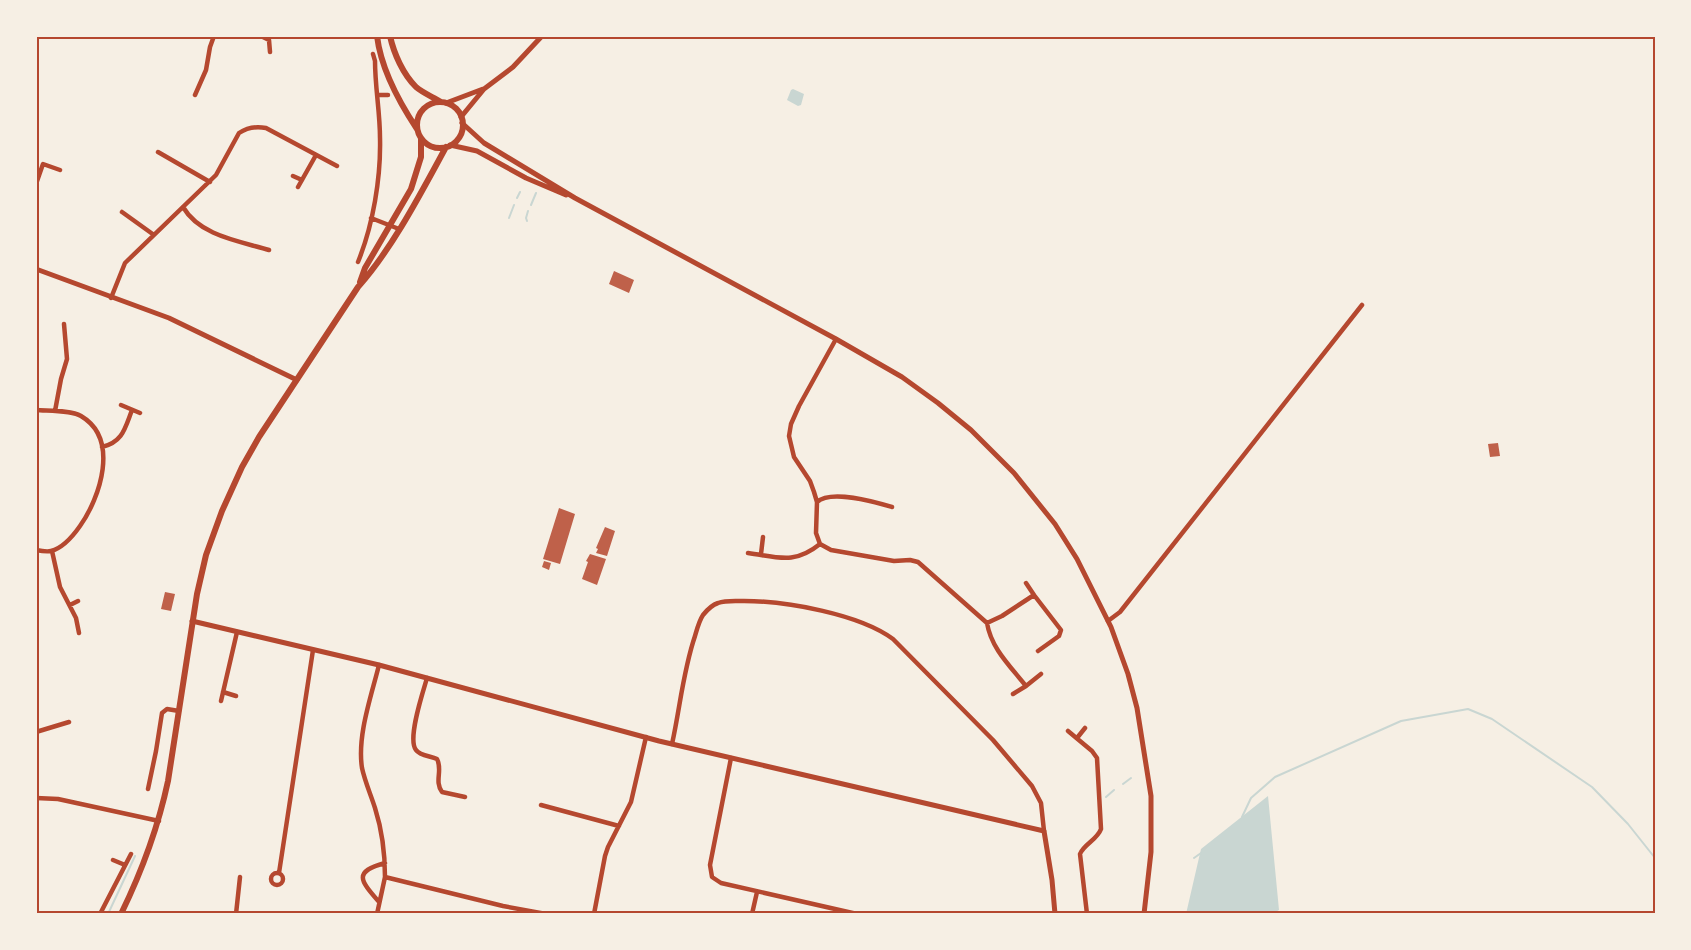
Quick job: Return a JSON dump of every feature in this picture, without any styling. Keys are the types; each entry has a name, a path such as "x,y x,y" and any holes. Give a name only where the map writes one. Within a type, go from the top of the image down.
{"main road":[{"path":"377,36 381,56 389,76 407,115 420,136 430,145 448,146"},
{"path":"121,914 145,860 159,821 168,782 196,594 206,555 222,511 242,467 259,437 358,287 371,272 399,229 448,146 459,136 461,120 453,107 417,87 409,78 402,68 390,36"},
{"path":"358,287 365,268 408,195 416,177 420,157 420,136 417,122 428,105 444,102"}],"street":[{"path":"195,96 206,70 214,36"},
{"path":"261,36 270,38 270,52"},
{"path":"542,36 514,67 484,89 461,120 484,143 575,198 836,339 887,368 926,394 971,430 1000,458 1032,494 1055,524 1077,559 1108,621 1128,674 1137,708 1151,796 1151,852 1144,914"},
{"path":"358,262 368,235 380,157 375,61 373,54"},
{"path":"191,86 197,89"},
{"path":"444,102 484,89"},
{"path":"377,95 388,95"},
{"path":"111,298 126,263 210,182 225,162 239,133 249,128 266,128 337,166"},
{"path":"448,146 476,151 535,182 575,198"},
{"path":"158,152 210,182"},
{"path":"298,187 316,155"},
{"path":"36,161 60,170"},
{"path":"36,184 43,164"},
{"path":"293,176 302,180"},
{"path":"183,207 188,216 200,227 222,236 269,250"},
{"path":"122,212 154,234"},
{"path":"371,218 399,229"},
{"path":"36,270 154,312 297,380"},
{"path":"1108,621 1120,612 1362,305"},
{"path":"55,411 67,360 64,324"},
{"path":"58,332 65,332"},
{"path":"836,339 799,406 790,430 790,446 794,457 810,481 817,502 816,533 820,544 831,550 894,561 905,559 918,562 987,623 990,637 998,652 1026,686"},
{"path":"121,405 140,413"},
{"path":"36,410 55,411 81,416 93,427 102,447 103,464 101,479 90,511 71,538 52,551 36,550"},
{"path":"102,447 111,445 118,440 132,410"},
{"path":"817,502 820,499 846,497 892,507"},
{"path":"761,554 763,537"},
{"path":"748,553 796,558 820,544"},
{"path":"52,551 60,587 70,606 79,633"},
{"path":"1026,582 1061,630 1059,636 1038,651"},
{"path":"987,623 1002,616 1034,595"},
{"path":"70,606 78,601"},
{"path":"672,744 688,659 702,617 712,606 725,601 749,601 805,607 849,619 886,634 993,740 1032,786 1041,803 1055,914"},
{"path":"192,621 378,665 672,744 1044,830"},
{"path":"221,701 237,632"},
{"path":"279,874 313,650"},
{"path":"377,914 385,877 385,862 379,823 362,769 361,754 362,739 378,665"},
{"path":"1013,694 1041,674"},
{"path":"427,678 415,728 413,742 415,749 437,759 440,767 439,788 442,792 465,797"},
{"path":"223,692 236,696"},
{"path":"148,789 162,713 167,709 178,710"},
{"path":"36,732 69,722"},
{"path":"1077,738 1085,728"},
{"path":"1068,731 1096,755 1100,798 1100,831 1080,854 1087,914"},
{"path":"594,914 605,856 634,794 646,737"},
{"path":"730,758 710,865 712,877 721,883 856,914"},
{"path":"36,798 64,800 159,821"},
{"path":"541,805 619,826"},
{"path":"100,914 131,854"},
{"path":"114,860 124,865"},
{"path":"379,902 366,886 363,876 368,869 385,862"},
{"path":"236,914 240,877"},
{"path":"385,877 503,906 546,914"},
{"path":"752,914 757,892"}],"shaded area":[{"path":"793,89 804,94 801,105 798,106 787,100"},
{"path":"1268,796 1279,910 1272,914 1186,914 1201,849"}],"building":[{"path":"614,271 634,280 629,293 609,284"},
{"path":"1498,443 1500,456 1490,457 1488,444"},
{"path":"559,508 575,514 560,564 543,559"},
{"path":"605,527 615,531 607,556 596,553 598,549 596,548"},
{"path":"590,554 606,559 597,585 582,579 588,562 586,561"},
{"path":"544,561 551,563 549,570 542,567"},
{"path":"165,592 175,594 171,611 161,609"}],"waterway":[{"path":"517,198 520,192"},
{"path":"531,205 536,193"},
{"path":"509,218 514,205"},
{"path":"527,221 528,211"},
{"path":"1242,817 1251,798 1275,777 1401,721 1468,709 1492,719 1592,787 1628,824 1655,858"},
{"path":"1123,784 1131,778"},
{"path":"1106,797 1114,790"},
{"path":"1194,858 1201,853"},
{"path":"108,914 135,856"}]}
